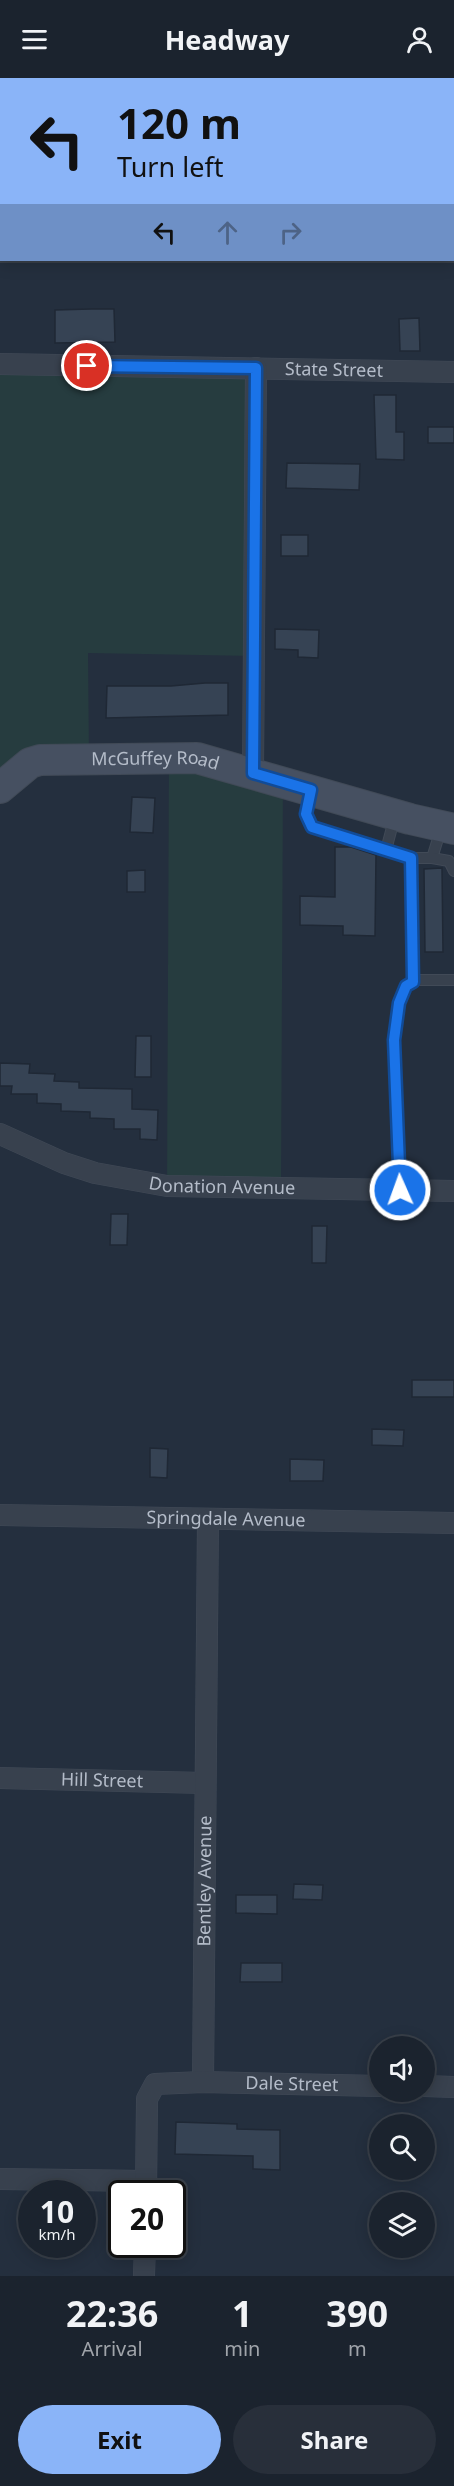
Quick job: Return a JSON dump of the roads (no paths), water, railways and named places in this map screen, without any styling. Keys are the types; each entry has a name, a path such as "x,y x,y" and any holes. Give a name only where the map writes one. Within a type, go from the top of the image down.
{"street":[{"name":"State Street","path":"0,364 454,372"},
{"path":"253,773 256,368"},
{"name":"McGuffey Road","path":"0,788 30,763 40,760 197,758 448,827"},
{"name":"Donation Avenue","path":"0,1134 64,1163 122,1179 167,1186 454,1191"},
{"name":"Springdale Avenue","path":"0,1515 454,1523"},
{"name":"Bentley Avenue","path":"203,2082 208,1520"},
{"name":"Hill Street","path":"0,1778 204,1783"},
{"path":"146,2180 148,2094 155,2084 161,2082 203,2082"},
{"name":"Dale Street","path":"203,2082 369,2086"},
{"path":"435,2086 454,2087"},
{"path":"0,2179 108,2185"},
{"path":"144,2276 145,2258"}],"lane":[{"path":"311,790 306,814 312,827 411,858 449,861 454,871"},
{"path":"386,850 396,814"},
{"path":"432,858 448,827"},
{"path":"411,858 413,982"},
{"path":"400,1190 394,1040 399,1003 406,986 417,980 454,980"}]}
